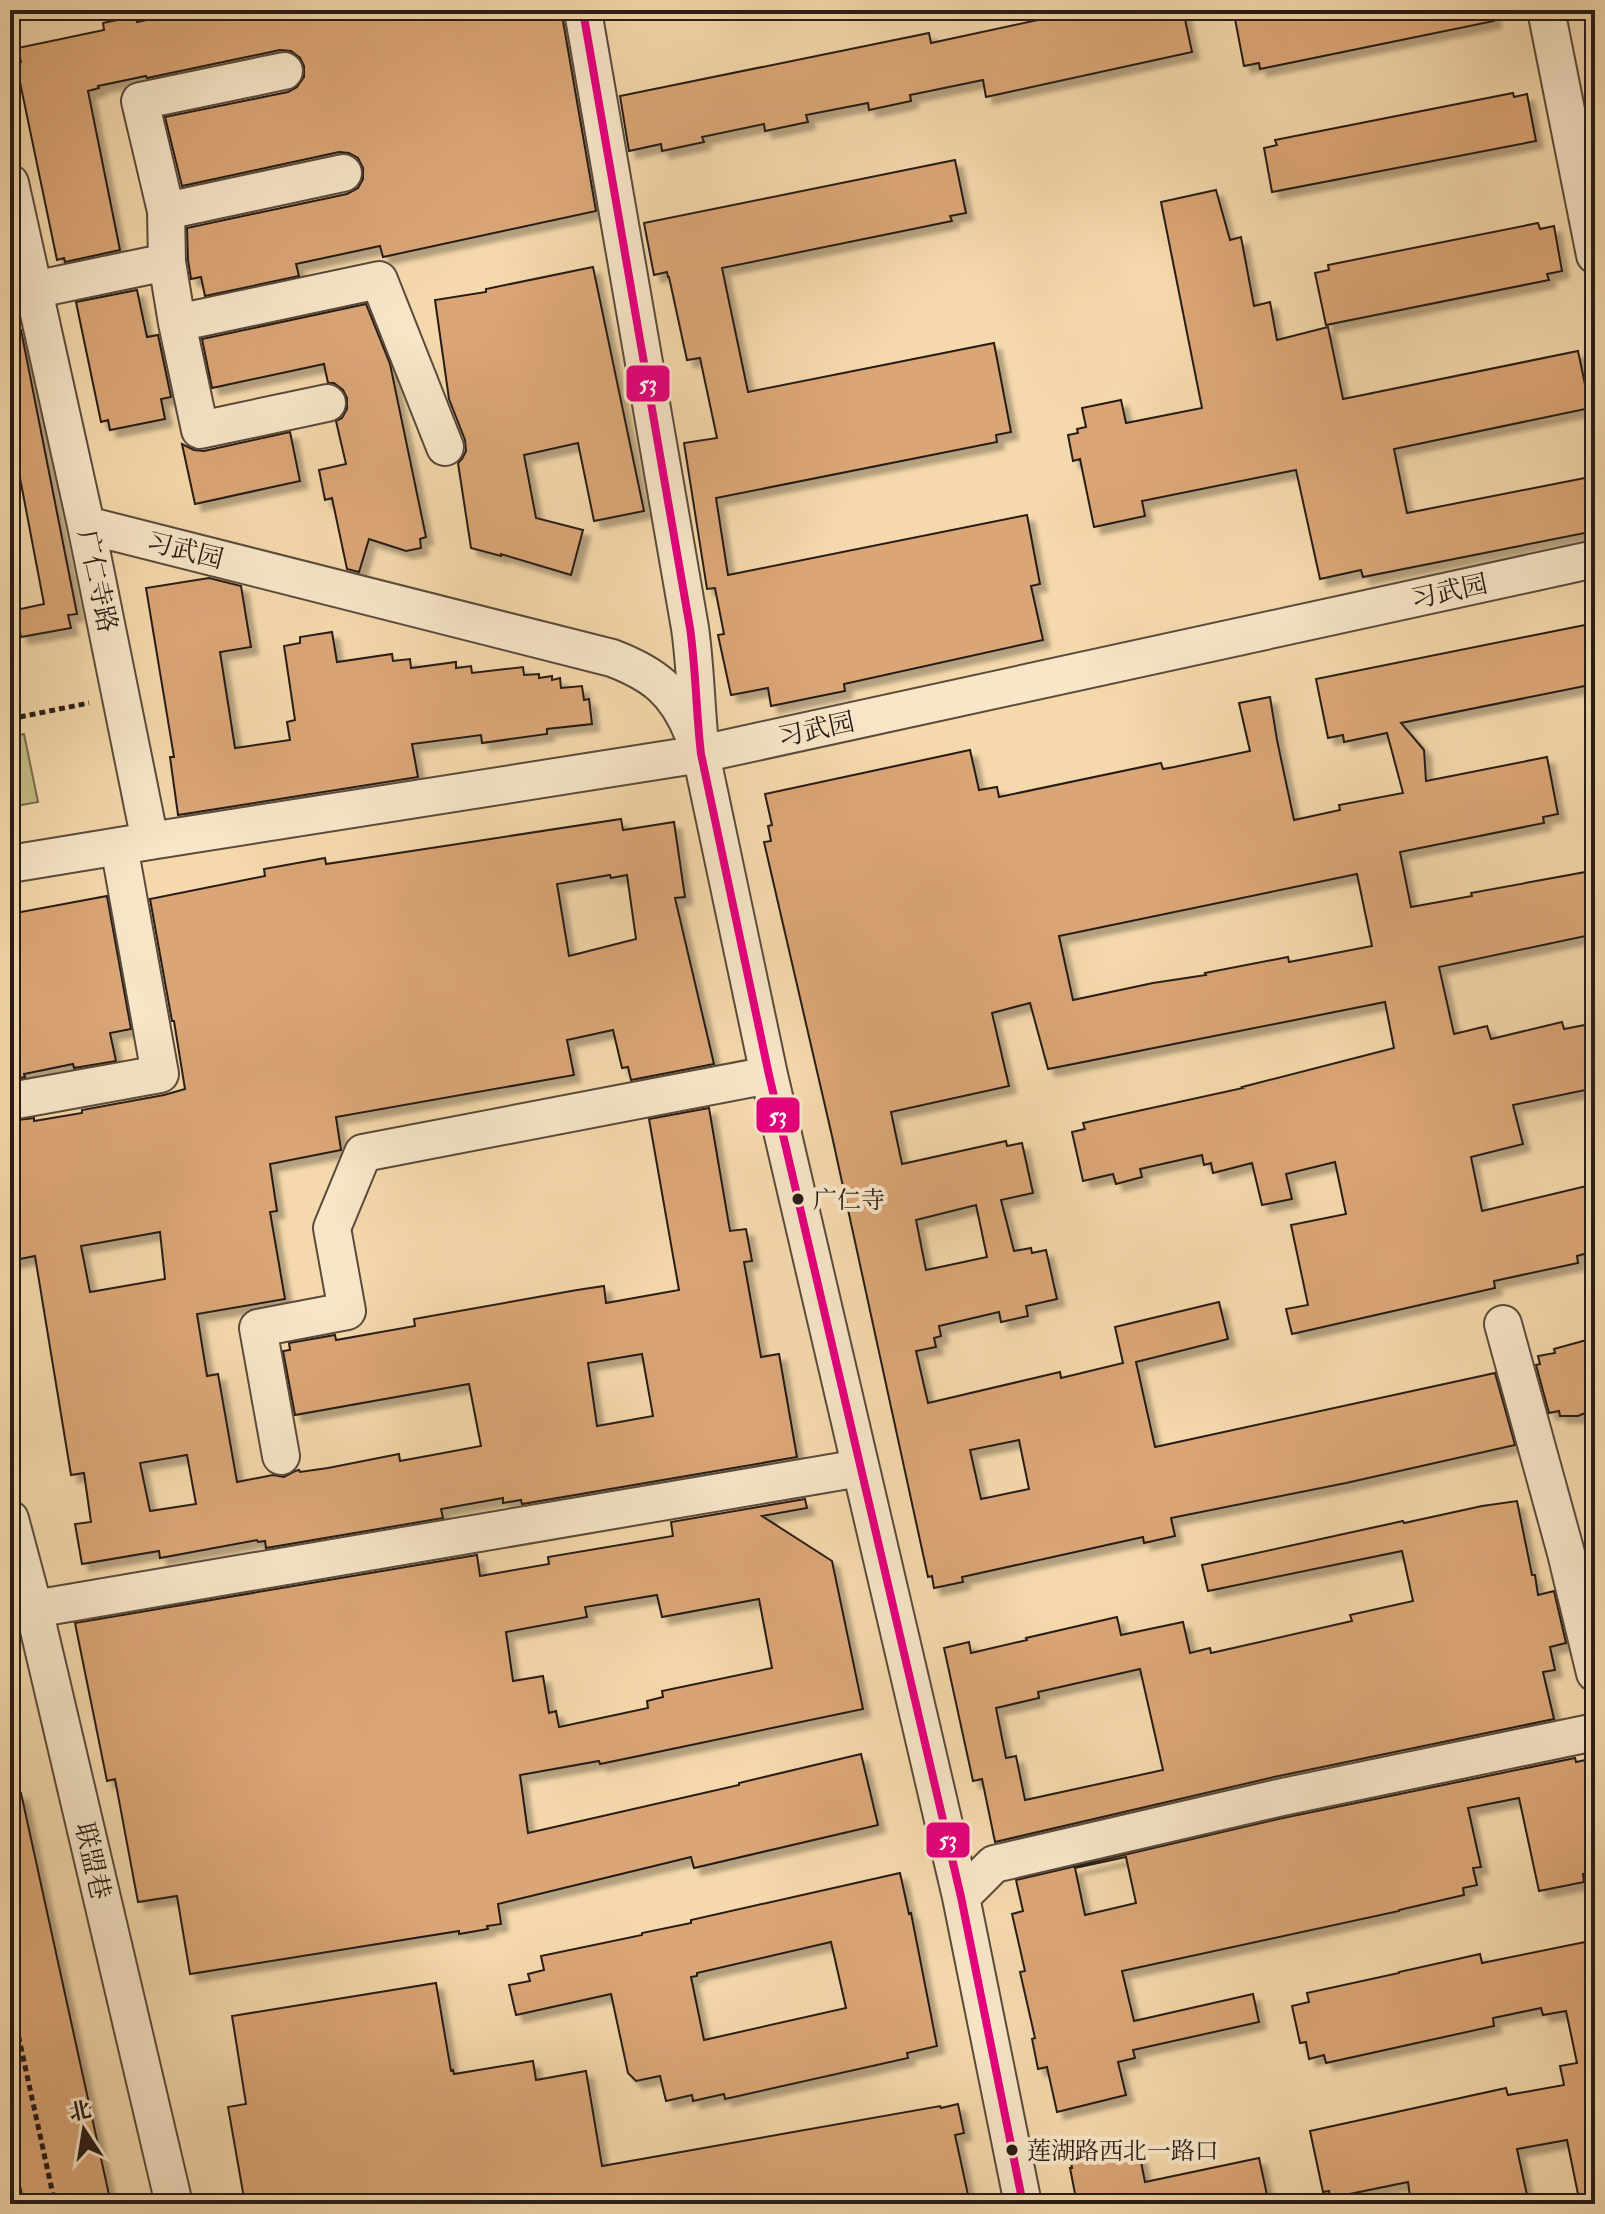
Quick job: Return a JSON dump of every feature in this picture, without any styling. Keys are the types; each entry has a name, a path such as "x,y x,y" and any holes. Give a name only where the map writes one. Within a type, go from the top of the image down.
{"street":[{"path":"1546,10 1595,255"},
{"path":"584,17 690,628 701,754 769,1075 961,1897 1023,2204"},
{"path":"284,71 140,101 166,211 167,262 200,430 327,403"},
{"path":"166,211 343,173"},
{"name":"广仁寺路","path":"10,183 122,696 134,843 160,1074 11,1101"},
{"path":"33,290 167,262"},
{"path":"177,323 379,280 445,447"},
{"name":"习武园","path":"86,525 612,658 654,678 672,696 685,714 701,754 1595,559"},
{"path":"10,864 701,754"},
{"path":"281,1456 258,1328 347,1311 332,1228 363,1153 769,1075"},
{"path":"1503,1324 1581,1550 1595,1673"},
{"path":"34,1609 860,1468"},
{"name":"联盟巷","path":"10,1519 174,2204"},
{"path":"961,1897 994,1864 1278,1798 1595,1732"}],"path":[{"path":"10,631 15,654"},
{"path":"10,719 122,696"},
{"path":"10,1997 55,2204"}],"shaded area":[{"path":"24,734 38,802 10,807 10,737"}],"building":[{"path":"192,10 564,10 563,21 596,211 383,257 380,246 296,264 299,276 205,296 201,277 191,279 187,228 347,194 358,188 363,179 363,168 358,158 339,152 182,186 165,117 288,92 297,87 304,77 304,66 291,51 280,50 98,86 88,91 120,250 65,262 64,258 57,260 16,63 21,62 18,48 104,30 103,23 136,16 137,22"},
{"path":"1084,10 1183,10 1192,52 986,97 983,80 910,95 911,101 869,110 868,103 806,115 808,122 765,131 764,124 702,137 704,142 662,151 661,144 629,151 620,96 929,33 931,43"},
{"path":"1264,10 1493,10 1494,21 1260,69 1259,63 1244,66 1235,19"},
{"path":"1513,93 1514,97 1527,94 1536,141 1272,192 1264,148 1277,145 1275,140"},
{"path":"955,160 966,213 950,216 952,221 722,268 748,392 994,343 1011,432 996,435 997,442 716,498 728,575 1027,515 1040,584 1031,586 1043,640 844,684 845,691 771,706 768,688 731,695 718,635 724,634 715,588 707,589 684,443 717,438 700,358 687,360 669,277 667,272 654,275 644,223"},
{"path":"1216,190 1230,240 1241,237 1254,306 1270,302 1277,340 1328,327 1343,399 1578,351 1590,408 1394,449 1407,513 1595,476 1595,531 1363,577 1361,570 1320,579 1296,470 1142,501 1145,516 1094,527 1080,459 1073,461 1068,435 1086,427 1082,408 1121,400 1126,423 1202,408 1161,202"},
{"path":"1538,223 1540,229 1554,226 1562,271 1547,274 1549,280 1326,325 1315,273 1329,270 1328,265"},
{"path":"593,267 644,511 594,521 578,443 524,455 536,518 583,530 571,575 471,548 458,463 466,451 465,440 449,399 435,300 486,292 486,289"},
{"path":"137,290 147,337 158,335 171,397 161,399 165,419 110,430 108,420 101,422 76,302"},
{"path":"366,304 390,364 426,537 420,539 421,548 406,551 369,539 359,572 347,569 332,498 325,500 319,470 346,464 336,421 347,409 343,390 334,383 328,383 324,364 212,388 202,339"},
{"path":"21,330 77,614 68,615 71,628 21,637 16,610 44,604 16,457 10,458 10,331"},
{"path":"290,432 300,481 195,504 182,444 204,451"},
{"path":"209,578 241,586 251,647 220,652 235,748 290,740 287,722 295,720 284,646 300,643 300,637 332,632 337,662 392,654 393,661 410,659 411,668 456,662 456,668 471,666 472,673 523,667 524,675 539,674 539,678 552,676 552,680 560,678 561,688 582,686 584,700 589,699 592,724 547,729 547,734 482,743 481,735 412,744 418,777 178,815 170,757 174,757 146,588"},
{"path":"1595,623 1595,684 1401,723 1424,750 1426,781 1547,757 1558,814 1543,817 1544,823 1400,852 1411,907 1591,871 1595,887 1595,934 1439,967 1454,1034 1487,1026 1491,1039 1562,1022 1564,1029 1595,1023 1595,1088 1513,1105 1523,1144 1471,1157 1482,1211 1595,1184 1595,1251 1577,1256 1578,1263 1494,1281 1495,1288 1292,1334 1286,1309 1308,1305 1291,1225 1346,1214 1335,1162 1286,1174 1292,1199 1262,1205 1252,1163 1213,1173 1211,1163 1204,1165 1202,1155 1140,1169 1142,1177 1116,1184 1113,1174 1083,1181 1072,1132 1085,1129 1083,1123 1243,1088 1394,1048 1385,1002 1048,1069 1030,1003 992,1013 1009,1086 891,1112 902,1164 1006,1141 1007,1146 1022,1143 1033,1193 1001,1200 1014,1251 1031,1248 1032,1253 1046,1250 1057,1299 1026,1306 1028,1316 1001,1322 999,1312 939,1326 941,1336 934,1338 936,1347 916,1351 928,1403 1060,1372 1061,1378 1123,1363 1115,1327 1219,1302 1228,1339 1136,1362 1155,1447 1495,1373 1515,1445 1171,1518 1175,1536 1144,1543 1143,1537 962,1577 963,1582 934,1588 932,1576 928,1577 764,842 771,841 768,826 772,825 765,794 970,750 979,790 997,787 999,797 1161,763 1163,769 1174,767 1250,751 1239,703 1270,697 1294,820 1340,810 1339,805 1403,793 1387,733 1344,742 1343,735 1328,738 1316,679","holes":["1357,874 1372,946 1289,962 1288,957 1073,1000 1059,936","976,1205 987,1257 926,1270 916,1220","1019,1440 1029,1489 981,1499 970,1450"]},
{"path":"621,819 623,830 674,822 685,897 675,898 714,1064 631,1080 628,1067 622,1068 613,1030 567,1040 574,1075 336,1117 341,1150 270,1164 277,1211 270,1212 285,1299 197,1314 207,1376 218,1374 237,1482 273,1475 284,1477 299,1470 328,1468 399,1454 400,1461 481,1446 469,1384 295,1415 283,1351 290,1350 289,1343 335,1335 336,1340 415,1326 414,1319 604,1286 606,1303 679,1290 649,1119 709,1108 730,1231 746,1229 752,1261 744,1262 761,1357 779,1354 797,1457 522,1504 521,1500 503,1503 503,1498 441,1509 443,1518 266,1548 265,1541 257,1540 160,1558 159,1551 82,1564 75,1524 91,1522 84,1473 71,1475 35,1256 10,1261 10,1121 34,1118 34,1121 82,1113 82,1110 185,1089 150,899 265,876 264,869 325,858 326,864","holes":["627,875 636,939 569,956 557,884","160,1232 165,1279 90,1292 81,1246","642,1354 653,1416 597,1426 588,1363","187,1455 196,1504 150,1511 140,1463"]},
{"path":"107,896 131,1029 110,1033 116,1061 74,1068 73,1064 10,1080 10,914"},
{"path":"1590,1339 1591,1345 1595,1344 1595,1409 1578,1416 1560,1416 1559,1411 1549,1413 1536,1365 1540,1364 1538,1356 1555,1353 1554,1349"},
{"path":"805,1499 807,1508 762,1516 832,1561 863,1709 600,1764 599,1761 520,1775 528,1833 861,1754 878,1825 694,1868 691,1857 498,1904 501,1924 487,1926 488,1929 190,1974 177,1896 138,1902 115,1779 107,1781 75,1623 477,1555 480,1576 549,1564 548,1557 673,1536 671,1522","holes":["657,1595 662,1617 759,1599 772,1668 662,1691 663,1697 647,1701 648,1708 559,1727 556,1711 549,1713 543,1676 513,1681 506,1632 587,1617 585,1607"]},
{"path":"1517,1501 1538,1595 1554,1591 1566,1643 1550,1647 1555,1670 1543,1672 1554,1719 1274,1777 995,1842 982,1779 973,1781 944,1648 969,1642 971,1653 1117,1617 1121,1635 1183,1622 1190,1653 1210,1648 1211,1653 1352,1621 1350,1615 1413,1601 1402,1551 1208,1591 1202,1565","holes":["1140,1669 1163,1770 1025,1800 1016,1756 1006,1758 996,1708 1039,1698 1038,1692"]},
{"path":"1575,1758 1576,1762 1595,1758 1595,1871 1583,1874 1584,1882 1539,1891 1519,1798 1468,1808 1481,1867 1473,1868 1477,1885 1463,1888 1464,1895 1122,1971 1134,2021 1253,1994 1259,2022 1133,2050 1135,2058 1118,2062 1126,2095 1057,2112 1047,2067 1038,2069 1032,2039 1035,2038 1020,1972 1025,1971 1012,1914 1023,1911 1016,1880 1283,1818","holes":["1126,1857 1136,1903 1085,1915 1075,1868"]},
{"path":"21,1793 111,2204 24,2204 10,2140 10,1794"},
{"path":"900,1873 937,2046 907,2053 908,2058 725,2099 724,2094 693,2101 692,2095 666,2101 660,2076 636,2081 628,2073 611,1994 516,2015 509,1985 530,1981 528,1974 544,1970 541,1956 642,1935 691,1923 691,1920","holes":["831,1942 846,2008 704,2040 691,1977 697,1976 697,1973"]},
{"path":"1595,1940 1595,2204 1580,2204 1567,2140 1517,2149 1529,2204 1411,2204 1408,2182 1330,2198 1329,2191 1323,2192 1310,2131 1506,2088 1508,2095 1564,2085 1560,2066 1577,2063 1566,2011 1543,2015 1541,2008 1493,2018 1494,2026 1326,2063 1324,2055 1309,2059 1306,2042 1300,2043 1292,2006 1309,2002 1307,1993 1480,1954 1482,1963"},
{"path":"436,1983 454,2074 533,2061 536,2080 586,2071 602,2166 958,2104 964,2133 955,2135 970,2204 245,2204 228,2107 246,2104 232,2016"},
{"path":"1137,2142 1145,2182 1259,2158 1269,2204 1077,2204 1070,2156"}],"transit line":[{"name":"53","path":"584,17 690,628 701,754 769,1075 961,1897 1023,2204"}],"place":[{"name":"广仁寺","path":"798,1199"},
{"name":"莲湖路西北一路口","path":"1012,2150"}]}
